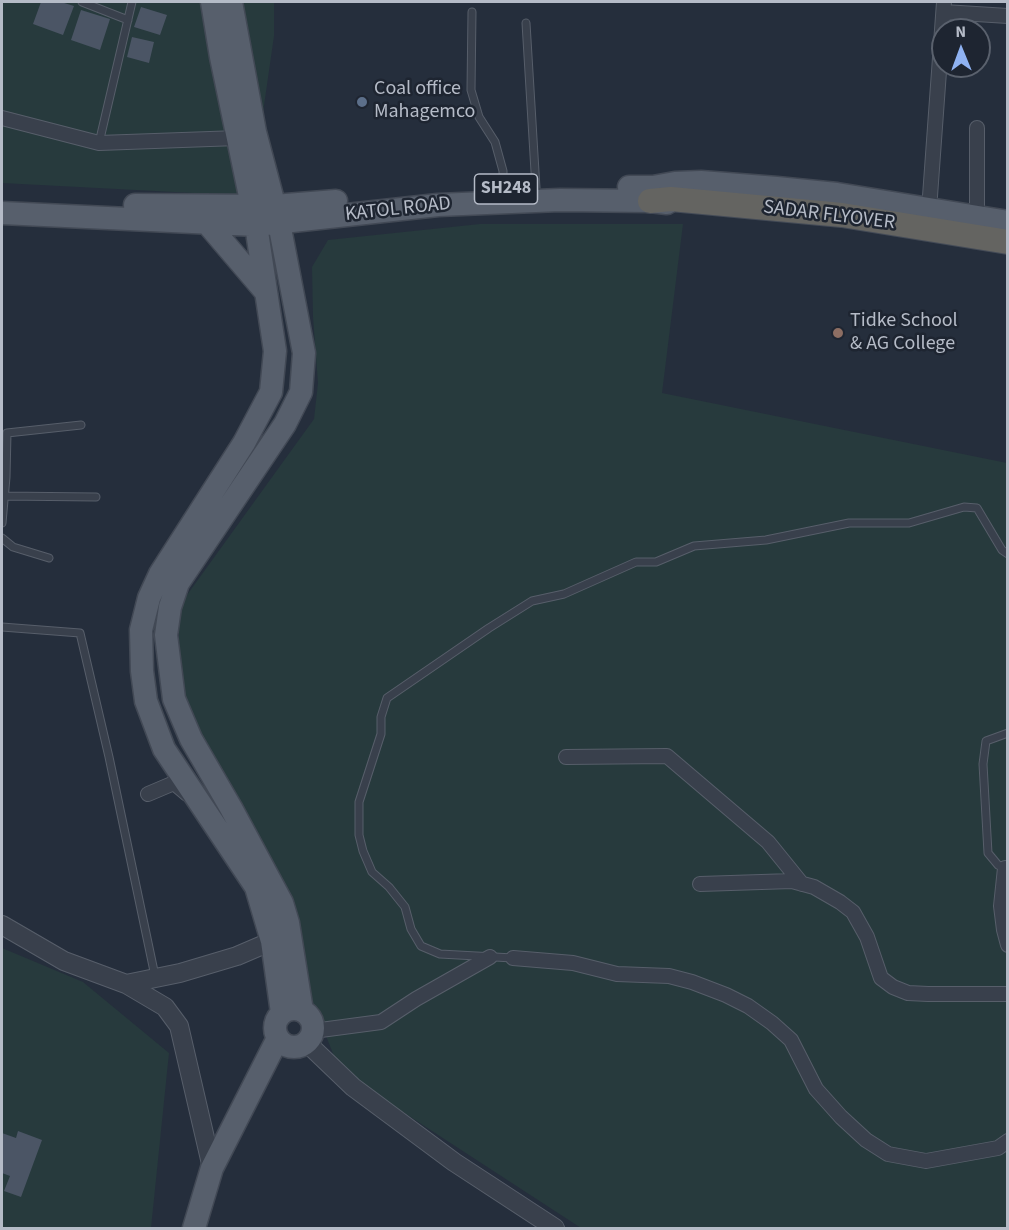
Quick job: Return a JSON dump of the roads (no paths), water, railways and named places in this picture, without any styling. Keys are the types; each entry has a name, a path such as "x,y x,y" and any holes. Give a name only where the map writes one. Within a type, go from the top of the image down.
{"highway":[{"name":"SADAR FLYOVER","path":"652,194 671,199 701,196 841,207 1008,236"},
{"name":"SADAR FLYOVER","path":"701,196 842,215 1008,242"}],"main road":[{"path":"212,2 220,57 253,216 275,351 271,392 244,443 160,574 149,598 141,630 142,671 146,701 164,748 256,887 292,1012"},
{"path":"231,2 255,132 277,214 304,353 301,392 285,424 178,583 170,607 166,635 174,699 191,739 282,903 288,923 292,1012"},
{"name":"KATOL ROAD","path":"277,214 652,194 675,183 701,182 837,194 1008,222"},
{"name":"KATOL ROAD","path":"2,213 207,223 503,189 536,188 652,194 1008,252"},
{"name":"KATOL ROAD","path":"2,198 158,206 253,216"},
{"path":"207,223 266,293"},
{"path":"292,1012 309,1016 313,1023 310,1036 297,1046 286,1045 278,1038 275,1029 277,1021 292,1012"},
{"path":"194,1228 212,1168 278,1038"}],"street":[{"path":"929,210 944,7 1008,16"},
{"path":"2,118 99,143 238,138"},
{"path":"976,128 977,216"},
{"path":"567,757 667,756 768,842 802,884"},
{"path":"148,794 174,783 201,806"},
{"path":"1006,869 1001,906 1008,945"},
{"path":"700,884 792,881 814,887 853,912 867,937 881,978 893,987 908,993 1008,994"},
{"path":"2,926 64,962 126,984 165,1007 178,1026 212,1168"},
{"path":"126,984 180,973 237,956 272,941"},
{"path":"310,1036 381,1022 416,999 490,957"},
{"path":"513,958 573,963 617,974 669,976 692,982 734,999 772,1023 791,1040 816,1089 866,1140 888,1154 926,1161 998,1149 1008,1141"},
{"path":"310,1036 362,1094 454,1162 555,1228"}],"lane":[{"path":"82,2 128,20"},
{"path":"99,143 132,2"},
{"path":"472,12 471,90 479,117 495,142 503,171 503,189"},
{"path":"526,23 536,188"},
{"path":"2,523 4,432 81,425"},
{"path":"3,496 96,497"},
{"path":"513,958 440,954 421,946 411,929 405,907 389,887 372,872 359,835 359,802 381,734 381,717 387,698 489,628 532,602 564,594 636,562 656,562 694,546 766,540 849,523 909,523 964,507 977,508 1002,550 1008,554"},
{"path":"2,538 13,547 50,558"},
{"path":"2,627 80,633 109,757 155,977"},
{"path":"1006,869 998,865 988,853 983,764 986,741 1008,733"}],"place":[{"name":"Coal office Mahagemco","path":"362,102"},
{"name":"Tidke School & AG College","path":"838,333"}]}
